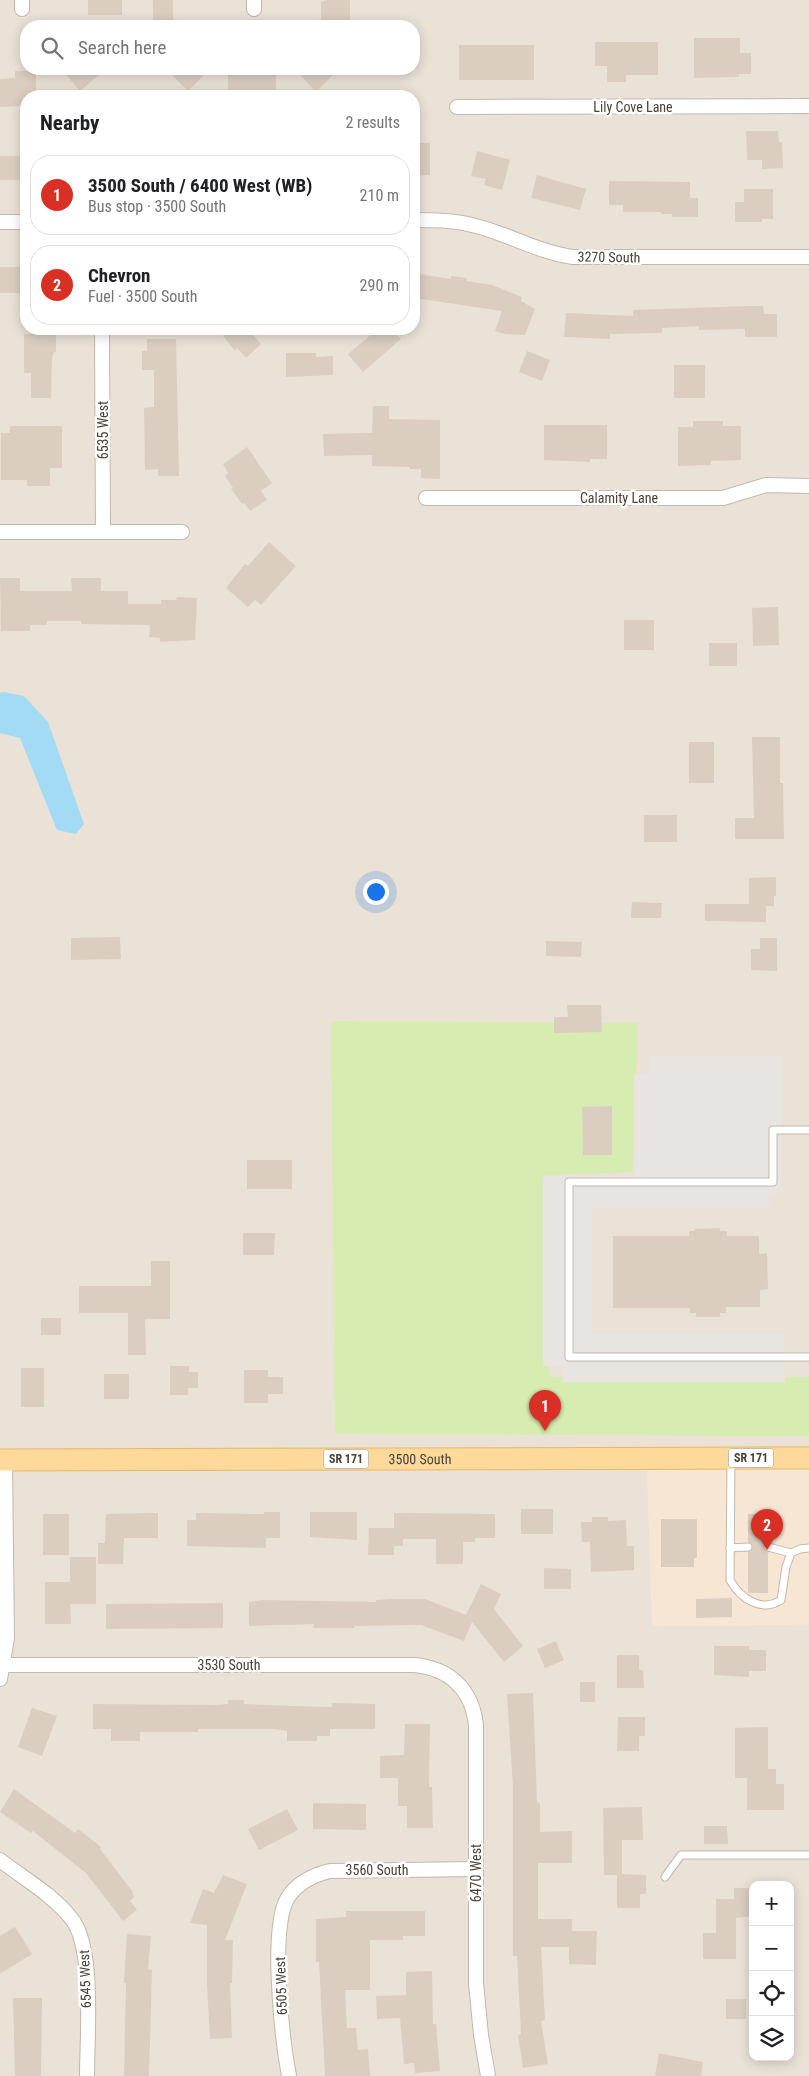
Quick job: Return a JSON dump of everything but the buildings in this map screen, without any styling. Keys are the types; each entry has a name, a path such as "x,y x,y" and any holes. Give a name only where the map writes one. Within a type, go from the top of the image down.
{"main road":[{"name":"3500 South","path":"3,1460 809,1458"}],"street":[{"name":"Lily Cove Lane","path":"457,107 809,106"},
{"name":"3270 South","path":"420,220 443,220 472,224 542,250 573,257 809,258"},
{"path":"0,222 20,222"},
{"name":"6535 West","path":"102,335 103,532"},
{"name":"Calamity Lane","path":"426,498 722,498 766,485 809,486"},
{"path":"0,532 182,532"},
{"path":"0,1679 4,1664 7,1627 3,1460"},
{"name":"3530 South","path":"4,1664 414,1665 434,1668 452,1677"},
{"name":"6470 West","path":"452,1677 464,1689 474,1714 477,1992 481,2035 488,2076"},
{"name":"6545 West","path":"0,1860 64,1909 80,1931 86,1957 87,2076"},
{"name":"3560 South","path":"288,1897 294,1889 310,1877 330,1870 476,1869"},
{"name":"6505 West","path":"288,1897 281,1914 280,1999 289,2076"}],"lane":[{"path":"809,1130 773,1130 773,1182 569,1182 569,1357 809,1357"},
{"path":"731,1458 730,1580 735,1588 753,1603 764,1606 775,1604 781,1600 786,1567 791,1553"},
{"path":"730,1548 748,1547"},
{"path":"768,1547 791,1553 809,1548"},
{"path":"665,1877 681,1855 809,1855"}],"shaded area":[{"path":"0,0 809,0 809,2076 0,2076"},
{"path":"649,1056 782,1056 782,1193 769,1194 769,1208 592,1208 592,1334 784,1334 785,1382 563,1382 563,1366 543,1366 543,1177 634,1176 634,1074 649,1073"},
{"path":"809,1469 809,1625 652,1626 647,1470"}],"green space":[{"path":"331,1021 638,1023 633,1172 544,1175 549,1377 809,1377 809,1436 335,1434"}],"water":[{"path":"0,693 24,696 48,722 84,824 76,834 57,830 20,738 0,733"}],"place":[{"name":"3500 South / 6400 West (WB)","path":"545,1431"},
{"name":"Chevron","path":"767,1550"}]}
